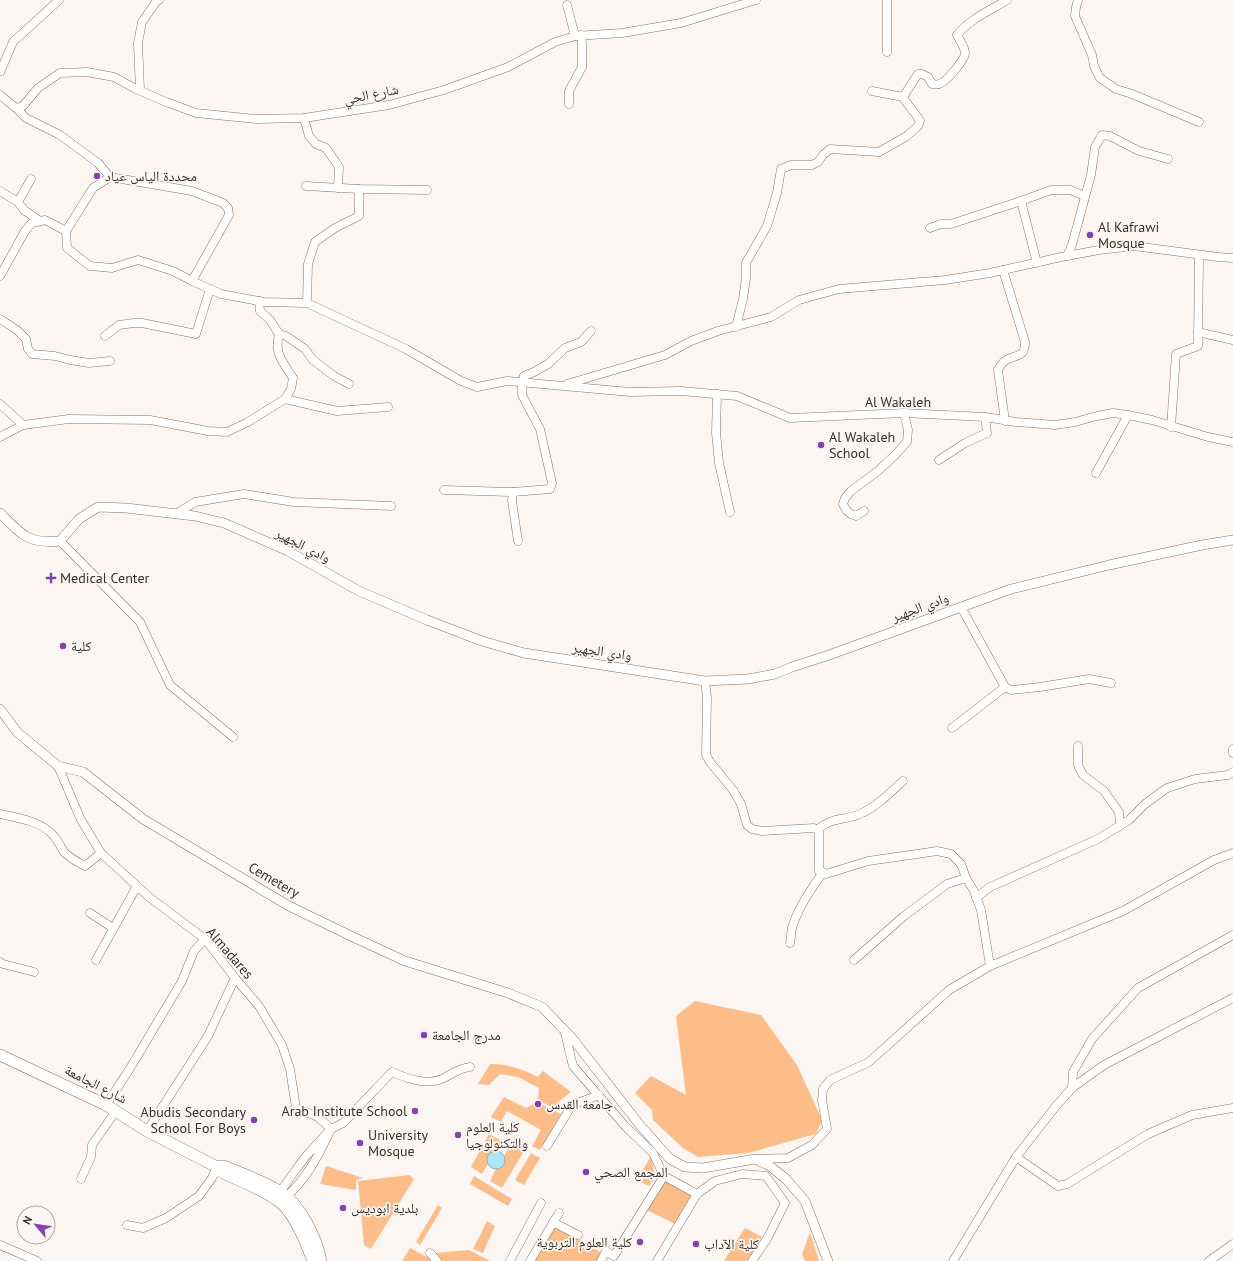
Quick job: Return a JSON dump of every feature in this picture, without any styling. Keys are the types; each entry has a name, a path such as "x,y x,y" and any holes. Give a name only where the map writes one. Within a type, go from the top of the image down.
{"main road":[{"name":"شارع الجامعة","path":"0,1055 111,1108 147,1131 218,1167 224,1166 281,1196 295,1205 309,1227 319,1251 321,1261"},
{"name":"شارع الجامعة","path":"281,1196 306,1242 313,1261"}],"street":[{"path":"0,70 13,42 59,0"},
{"path":"140,90 138,43 142,22 159,0"},
{"name":"شارع الحي","path":"16,108 23,106 38,88 60,73 88,72 114,77 166,102 196,113 257,119 304,118 389,106 444,90 508,67 555,42 578,35 622,33 681,23 756,0"},
{"path":"887,0 887,52"},
{"path":"903,97 918,74 928,77 932,84 939,84 945,80 963,61 966,55 958,35 964,27 1007,0"},
{"path":"1078,0 1075,16 1100,78 1116,89 1132,94 1199,122"},
{"path":"567,5 582,43 582,67 569,92 569,104"},
{"path":"872,91 903,97"},
{"path":"0,95 26,118 60,135 98,163 110,177 192,191 223,203 228,208 229,215 192,281"},
{"path":"736,327 743,299 746,278 746,263 768,226 777,193 781,169 791,165 812,165 818,162 830,149 880,152 907,136 918,126 920,121 917,114 907,105 903,97"},
{"path":"304,118 309,136 316,144 326,148 340,167 338,188"},
{"path":"1067,256 1072,244 1091,175 1095,147 1102,135 1110,136 1139,151 1168,159"},
{"path":"110,177 93,188 66,231 67,248 90,266 112,268 138,260 173,270 192,281 221,294 259,301 307,302 308,264 315,242 335,228 359,216 360,189"},
{"path":"18,202 31,179"},
{"path":"306,186 426,190"},
{"path":"930,228 941,224 951,224 1051,190 1070,190 1085,196"},
{"path":"0,191 18,202 24,210 40,221"},
{"path":"1021,201 1037,263"},
{"path":"0,276 25,231 32,222 45,220 66,231"},
{"path":"562,386 665,355 691,341 718,331 771,317 799,300 839,289 946,280 1099,250 1134,246 1218,258 1233,258"},
{"path":"1172,427 1176,354 1198,346 1199,255"},
{"path":"1003,270 1025,342 1025,349 1020,355 1005,360 998,370 1005,421"},
{"path":"105,336 119,325 134,323 142,323 196,334 210,289"},
{"path":"0,437 23,425 68,419 150,420 208,431 227,432 248,422 285,399 291,389 293,378 277,349 279,334 270,320 260,311 259,301"},
{"name":"Al Wakaleh","path":"307,302 406,349 461,381 476,387 506,381 630,392 681,391 717,394 737,396 790,418 904,413 985,417 1005,421 1055,425 1113,413 1128,414 1208,437 1233,442"},
{"path":"0,319 17,330 26,340 28,349 32,354 55,356 89,363 110,361"},
{"path":"444,490 513,492 550,489 552,483 540,428 522,395 522,382 524,376 548,364 565,348 581,342 591,331"},
{"path":"1198,332 1233,340"},
{"path":"279,334 286,336 305,349 312,359 334,376 348,384"},
{"path":"717,394 716,433 718,463 730,512"},
{"path":"285,399 337,411 388,406"},
{"path":"0,404 23,425"},
{"path":"864,511 856,516 850,514 845,509 843,504 845,498 895,455 907,442 908,430 904,413"},
{"path":"1096,473 1128,414"},
{"path":"938,460 987,433 985,417"},
{"path":"513,492 512,501 518,541"},
{"path":"176,514 195,502 244,494 294,502 391,506"},
{"name":"وادي الجهير","path":"60,541 79,519 98,507 126,508 195,516 224,523 288,552 359,591 427,620 482,640 524,653 705,681 748,680 774,674 1011,589 1109,565 1202,545 1233,540"},
{"path":"0,513 20,533 33,540 47,542 60,541 140,622 170,685 233,737"},
{"path":"961,607 1005,687 1011,690 1089,679 1111,683"},
{"path":"705,681 707,697 706,755 733,790 741,804 747,825 752,829 762,831 814,828 819,832 819,871 826,874 868,861 938,851 951,854 961,864 981,910 990,966"},
{"path":"952,728 1005,687"},
{"path":"0,709 17,732 58,766"},
{"path":"1078,746 1078,765 1083,775 1104,791 1119,812 1120,826"},
{"path":"1232,749 1233,753"},
{"name":"Almadares","path":"58,766 80,820 101,853 149,897 204,938 259,1006 282,1045 290,1069 296,1108 318,1117 331,1129"},
{"name":"Cemetery","path":"58,766 83,772 143,819 289,906 405,961 508,993 542,1007 572,1038 640,1124 670,1159 686,1168 703,1168 755,1159"},
{"path":"976,898 990,887 1098,839 1129,820 1145,804 1167,788 1195,779 1228,775 1233,772"},
{"path":"817,830 825,823 865,812 903,781"},
{"path":"0,814 19,818 42,826 54,836 65,853 75,862 85,866 101,853"},
{"path":"755,1159 788,1158 812,1144 827,1128 822,1100 823,1090 830,1080 869,1062 949,990 990,966 1124,911 1214,860 1233,853"},
{"path":"790,943 792,927 799,910 823,872"},
{"path":"854,960 904,916 947,884 966,878"},
{"path":"96,960 137,886"},
{"path":"90,913 114,928"},
{"path":"1072,1088 1073,1072 1092,1039 1138,988 1233,935"},
{"path":"81,1179 92,1157 92,1146 129,1070 182,981 194,951 204,938"},
{"path":"0,962 34,972"},
{"path":"147,1131 208,1036 235,978"},
{"path":"953,1261 1016,1157 1072,1088 1104,1065 1233,998"},
{"path":"564,1029 573,1066 625,1126 653,1153 664,1176 698,1194"},
{"path":"281,1196 294,1190 320,1151 331,1129 343,1123 392,1072 406,1078 424,1082 438,1080 462,1068 470,1067"},
{"path":"547,1146 572,1105 599,1095"},
{"path":"1016,1157 1058,1186 1067,1184 1148,1134 1192,1115 1233,1108"},
{"path":"755,1159 770,1166 786,1179 804,1201 828,1261"},
{"path":"127,1225 143,1228 166,1218 200,1196 218,1167"},
{"path":"657,1261 698,1194 715,1182 742,1174 766,1176 785,1203 767,1239 752,1261"},
{"path":"601,1261 606,1251 614,1256 664,1176"},
{"path":"510,1261 541,1203"},
{"path":"530,1261 559,1213"},
{"path":"554,1222 578,1235"},
{"path":"1208,1261 1233,1244"},
{"path":"0,1245 37,1261"},
{"path":"430,1253 437,1261"}],"shaded area":[{"path":"695,1001 761,1015 797,1065 822,1120 816,1134 748,1153 698,1157 683,1148 653,1120 652,1110 635,1093 651,1076 686,1095 676,1016"},
{"path":"490,1064 515,1068 538,1077 543,1071 571,1092 552,1107 538,1100 539,1088 518,1077 500,1074 489,1085 478,1084"},
{"path":"504,1097 526,1108 537,1102 561,1114 540,1150 532,1146 541,1130 507,1111 501,1122 491,1117"},
{"path":"489,1134 502,1141 497,1151 492,1152 489,1155 488,1164 482,1174 471,1167"},
{"path":"511,1144 524,1151 502,1188 490,1181 496,1169 504,1165 504,1156"},
{"path":"531,1153 540,1158 524,1185 515,1180"},
{"path":"651,1156 655,1176 649,1186 637,1180"},
{"path":"326,1166 363,1178 356,1180 356,1190 320,1184"},
{"path":"409,1175 414,1179 371,1249 364,1245 358,1181"},
{"path":"474,1176 512,1199 508,1206 470,1184"},
{"path":"664,1180 692,1195 675,1224 647,1210"},
{"path":"438,1205 442,1208 420,1245 416,1242"},
{"path":"487,1221 495,1226 483,1253 473,1249"},
{"path":"554,1226 602,1253 598,1261 532,1261"},
{"path":"745,1228 762,1237 747,1261 724,1261"},
{"path":"810,1232 819,1261 805,1261 802,1254"},
{"path":"410,1248 429,1258 432,1261 402,1261"},
{"path":"469,1250 490,1261 441,1261 435,1253"}],"water":[{"path":"496,1151 502,1154 505,1160 502,1166 496,1169 490,1166 487,1160 490,1154"}],"place":[{"name":"محددة الياس عياد","path":"97,176"},
{"name":"Al Kafrawi Mosque","path":"1090,235"},
{"name":"Al Wakaleh School","path":"821,445"},
{"name":"Medical Center","path":"51,578"},
{"name":"كلية","path":"63,646"},
{"name":"مدرج الجامعة","path":"424,1035"},
{"name":"جامعة القدس","path":"538,1104"},
{"name":"Arab Institute School","path":"415,1111"},
{"name":"Abudis Secondary School For Boys","path":"254,1120"},
{"name":"كلية العلوم والتكنولوجيا","path":"458,1135"},
{"name":"University Mosque","path":"360,1143"},
{"name":"المجمع الصحي","path":"586,1172"},
{"name":"بلدية ابوديس","path":"343,1208"},
{"name":"كلية العلوم التربوية","path":"640,1242"},
{"name":"كلية الآداب","path":"696,1244"}]}
